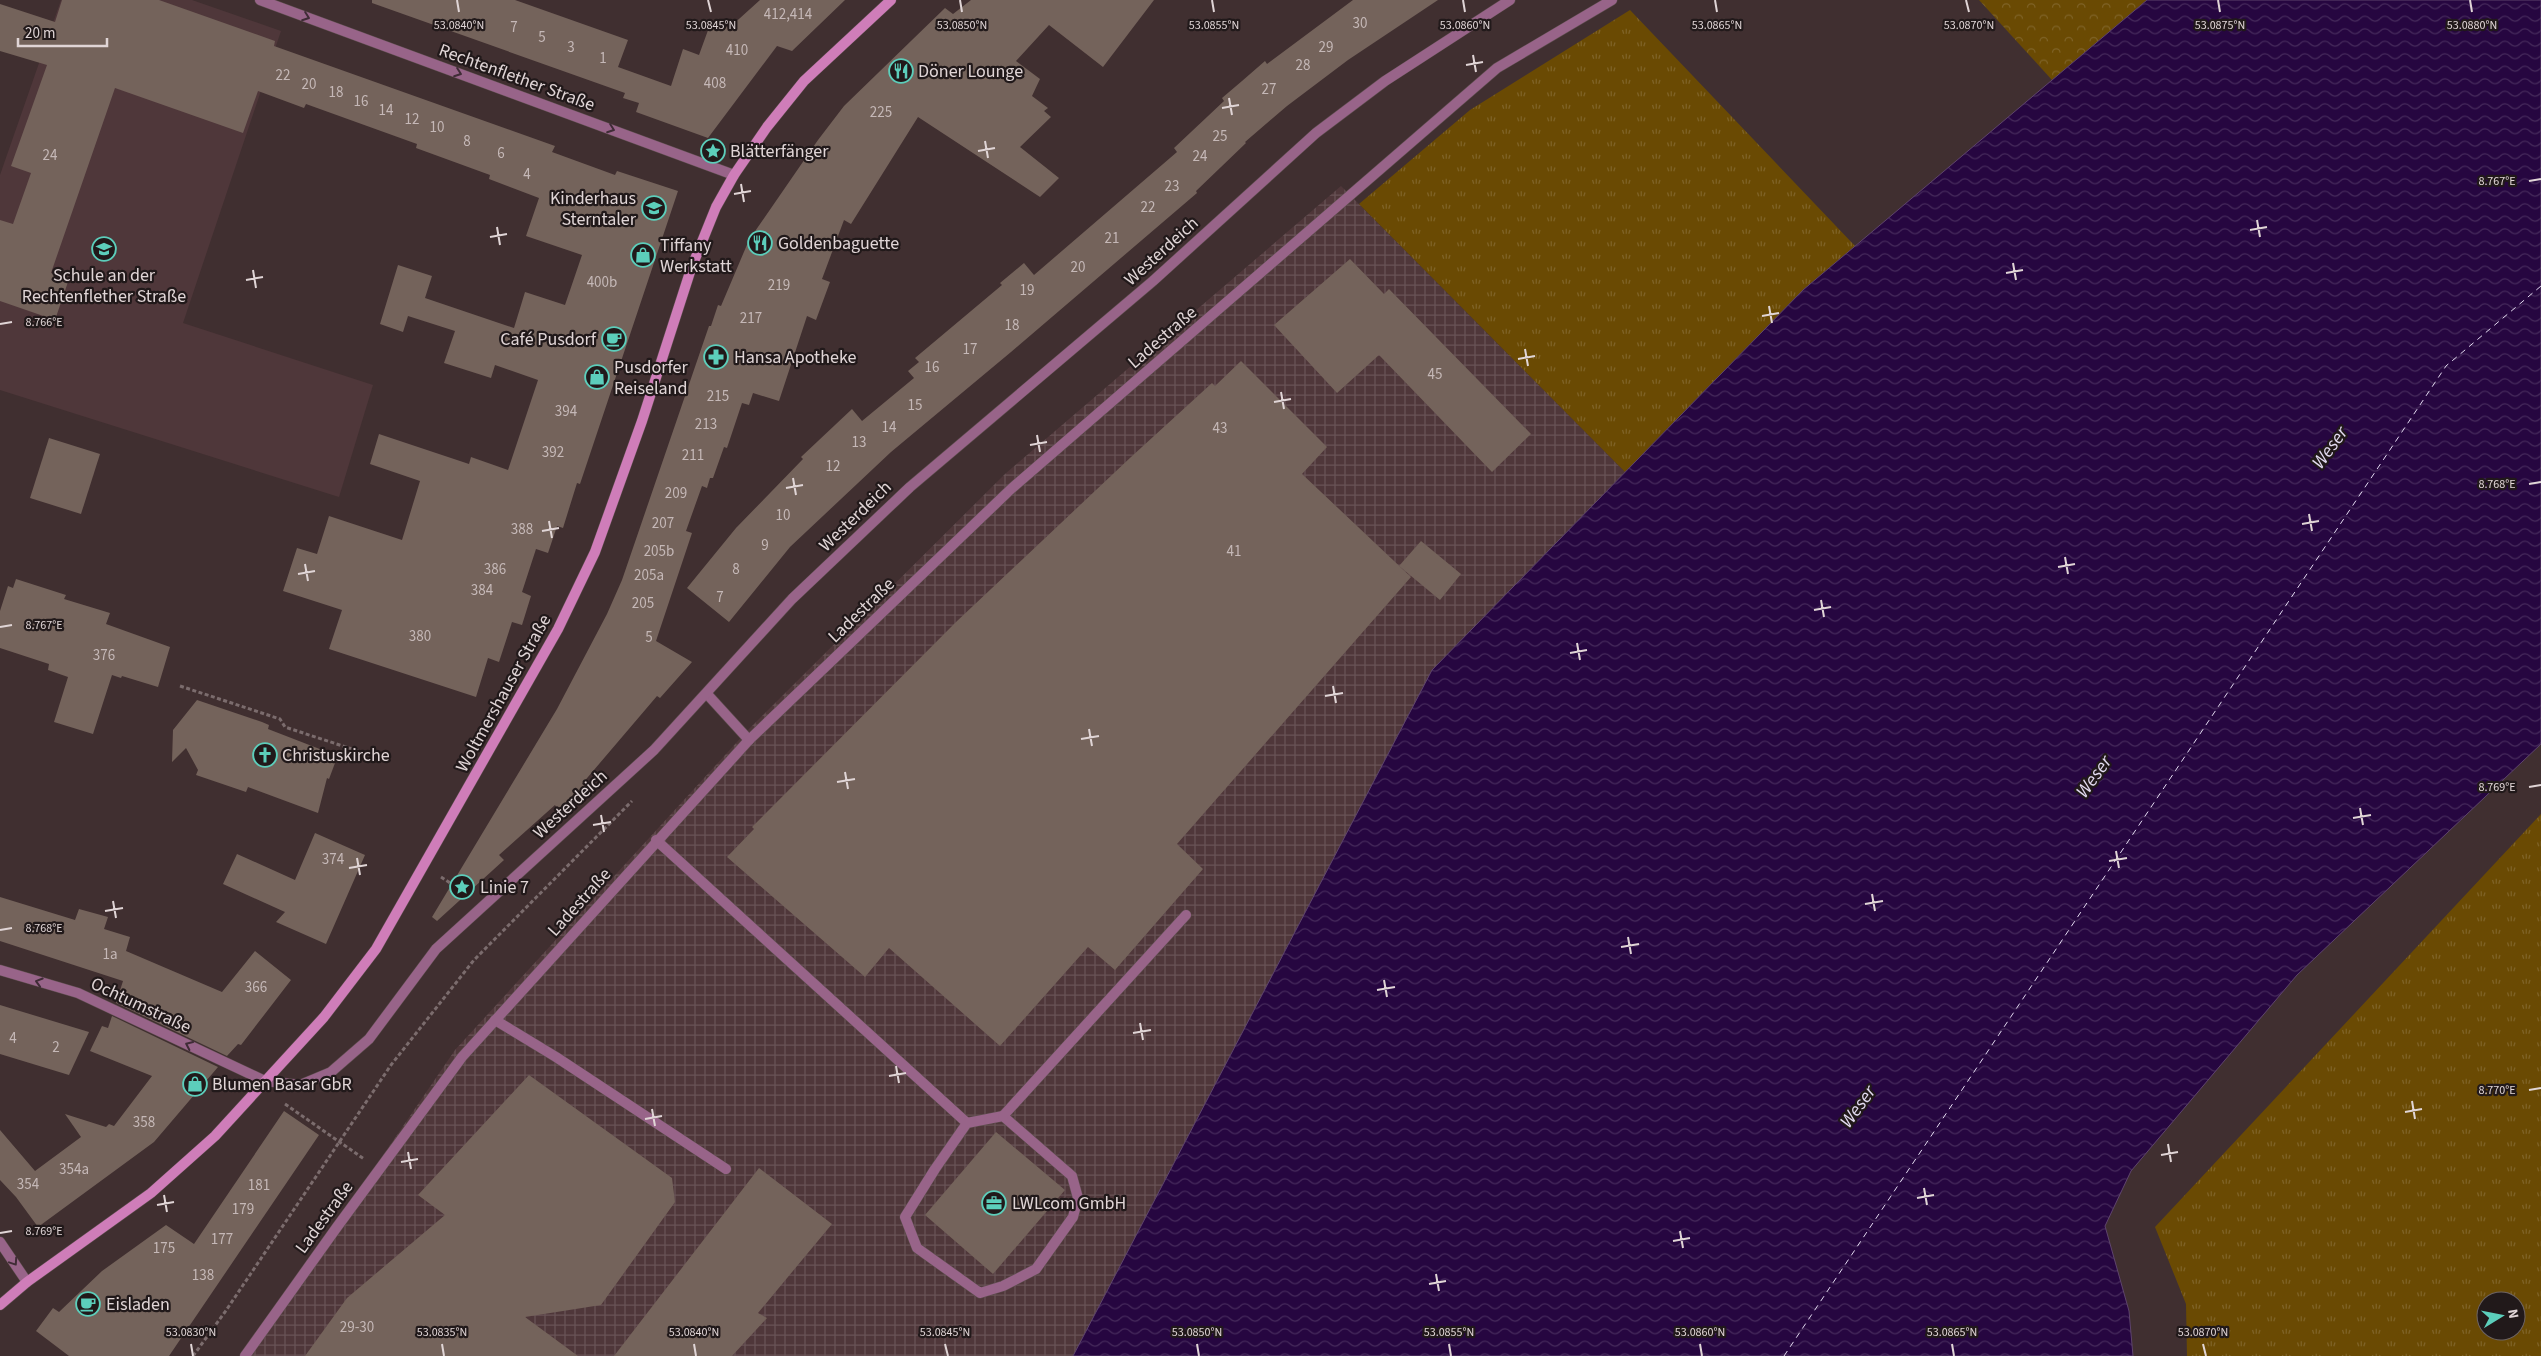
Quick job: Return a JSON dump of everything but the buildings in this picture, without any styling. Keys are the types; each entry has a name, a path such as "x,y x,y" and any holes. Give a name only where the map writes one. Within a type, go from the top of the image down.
{"street":[{"name":"Rechtenflether Straße","path":"260,0 734,175"},
{"name":"Woltmershauser Straße","path":"0,1305 27,1282 151,1193 215,1136 324,1017 376,949 558,629 595,552 642,421 690,269 716,207 734,175 767,127 804,82 891,0"},
{"name":"Westerdeich","path":"264,1081 300,1085 331,1072 369,1039 436,949 654,750 792,599 910,487 1153,281 1316,133 1385,81 1510,0"},
{"name":"Ladestraße","path":"246,1356 336,1227 456,1065 656,840 749,740 1011,489 1497,68 1612,0"},
{"path":"707,694 749,740"},
{"path":"656,840 967,1123"},
{"path":"1003,1116 1072,1176 1078,1198 1073,1217 1036,1268 1003,1286 980,1293 918,1248 906,1217 935,1169 967,1123 1003,1116 1186,916"},
{"name":"Ochtumstraße","path":"0,970 78,994 264,1081"},
{"path":"495,1020 556,1057 726,1170"},
{"path":"0,1242 27,1282"}],"path":[{"path":"180,686 280,719 285,727 364,753"},
{"path":"193,1356 391,1065 474,960 633,800"},
{"path":"452,885 467,894"},
{"path":"301,1116 358,1155"}],"shaded area":[{"name":"Schule an der Rechtenflether Straße","path":"61,0 192,0 281,31 183,323 373,385 339,497 0,390 0,175"},
{"path":"1341,186 1625,472 1432,670 1073,1356 246,1356 455,1050 748,730 1005,474"}],"green space":[{"path":"1979,0 2147,0 2052,80"},
{"path":"1630,10 1855,246 1803,290 1625,472 1359,204 1470,110"},
{"path":"2541,814 2541,1356 2187,1356 2186,1304 2155,1227"}],"water":[{"name":"Weser","path":"2147,0 2541,0 2541,744 2297,975 2131,1171 2105,1226 2129,1311 2133,1356 1073,1356 1432,670 1803,290"}],"ferry route":[{"path":"1784,1356 2446,366 2541,286"}],"place":[{"name":"Döner Lounge","path":"901,71"},
{"name":"Blätterfänger","path":"713,151"},
{"name":"Kinderhaus Sterntaler","path":"654,208"},
{"name":"Goldenbaguette","path":"760,243"},
{"name":"Schule an der Rechtenflether Straße","path":"104,249"},
{"name":"Tiffany Werkstatt","path":"643,255"},
{"name":"Café Pusdorf","path":"614,339"},
{"name":"Hansa Apotheke","path":"716,357"},
{"name":"Pusdorfer Reiseland","path":"597,377"},
{"name":"Christuskirche","path":"265,755"},
{"name":"Linie 7","path":"462,887"},
{"name":"Blumen Basar GbR","path":"195,1084"},
{"name":"LWLcom GmbH","path":"994,1203"},
{"name":"Eisladen","path":"88,1304"}]}
